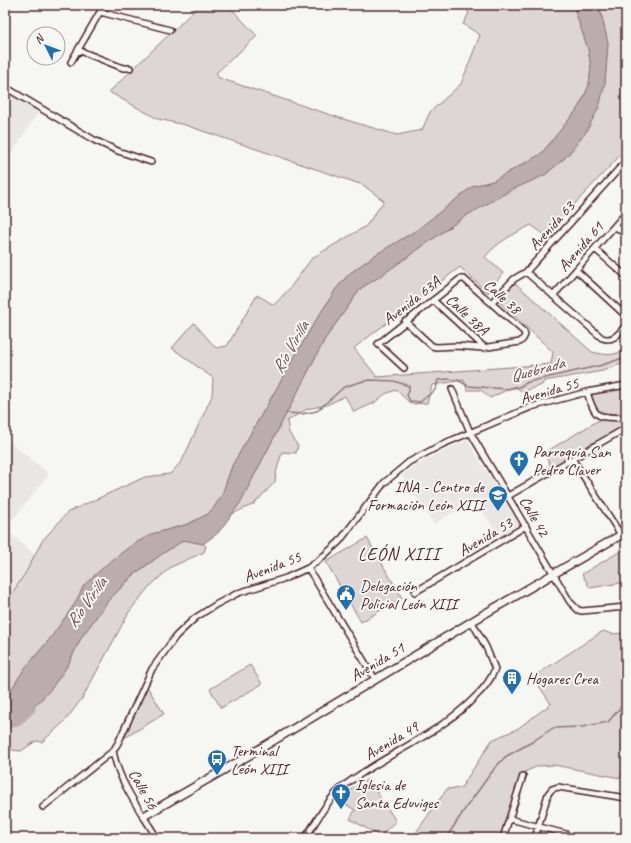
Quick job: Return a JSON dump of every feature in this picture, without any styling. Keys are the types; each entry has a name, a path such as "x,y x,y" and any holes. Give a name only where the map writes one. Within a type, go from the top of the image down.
{"street":[{"path":"71,62 104,5"},
{"path":"100,12 170,30"},
{"path":"78,50 123,68 130,68"},
{"path":"5,87 94,140 118,151 151,162"},
{"name":"Avenida 63","path":"491,303 514,279 526,272 626,161"},
{"name":"Avenida 61","path":"553,296 626,214"},
{"path":"615,226 626,235"},
{"path":"595,249 626,276"},
{"path":"576,270 626,316"},
{"path":"526,272 600,337 608,340 617,336 626,325"},
{"name":"Calle 38","path":"461,278 524,332 525,335 520,342 485,348"},
{"name":"Avenida 63A","path":"404,368 378,344 461,278"},
{"name":"Calle 38A","path":"433,300 485,348"},
{"path":"405,321 432,346 485,348"},
{"name":"Avenida 55","path":"43,807 112,751 118,743 152,669 176,636 195,618 238,593 286,578 308,568 339,542 354,525 384,483 409,462 430,450 531,407 587,392 626,385"},
{"name":"Calle 42","path":"452,389 470,432 570,602 578,610 587,611 626,607"},
{"path":"587,392 596,414 602,418 626,418"},
{"path":"508,496 573,460 626,428"},
{"path":"573,460 623,533"},
{"name":"Avenida 53","path":"415,592 526,526"},
{"name":"Avenida 51","path":"144,816 248,756 375,679 623,533"},
{"path":"308,568 375,679"},
{"name":"Avenida 49","path":"305,838 326,805 336,794 366,770 413,744 458,714 491,680 495,669 486,647 472,622"},
{"name":"Calle 56","path":"112,751 115,763 122,779 157,838"},
{"path":"503,838 523,776"},
{"path":"535,838 548,794 552,789 565,787 626,798"},
{"path":"510,819 566,834"}],"shaded area":[{"path":"200,5 228,5 257,36 216,73 219,78 343,119 397,135 422,130 430,112 461,84 480,35 463,24 469,13 462,5 573,5 588,49 591,67 589,85 576,111 541,154 493,181 473,186 417,230 375,255 349,274 336,289 313,325 232,466 222,495 215,506 208,514 188,524 152,534 132,545 107,564 85,585 74,605 49,640 25,668 5,699 5,604 26,572 42,541 68,512 145,477 170,474 182,461 212,396 213,378 172,348 194,323 216,348 227,346 257,295 274,305 290,288 312,258 366,226 384,201 363,185 185,125 158,119 109,92"},
{"path":"599,5 626,5 626,149 545,235 531,225 506,239 485,257 503,273 488,293 460,267 354,348 377,377 551,364 553,352 497,300 515,283 592,352 614,354 626,348 626,362 603,371 544,381 542,385 522,392 515,386 490,398 481,390 467,390 464,380 432,385 427,403 411,404 396,390 385,394 374,403 354,412 345,396 327,405 307,409 287,421 289,433 298,446 296,453 282,452 275,482 254,504 232,514 240,503 325,339 361,288 464,217 511,190 545,175 567,156 586,132 599,107 605,83 608,43"},
{"path":"5,91 39,111 12,153 5,149"},
{"path":"626,388 626,415 603,412 596,407 593,402 591,394"},
{"path":"599,420 624,420 626,421 626,426 553,470 544,453"},
{"path":"5,438 49,474 5,529"},
{"path":"467,440 520,526 500,538 475,499 434,524 402,475 435,455"},
{"path":"5,529 35,555 26,572 5,604"},
{"path":"367,538 402,598 361,622 326,562"},
{"path":"184,540 203,544 206,546 204,552 171,567 148,588 129,612 83,697 65,721 42,742 36,741 21,751 5,749 5,731 29,712 51,689 68,665 81,638 108,601 134,575"},
{"path":"626,548 626,582 590,588 582,574"},
{"path":"603,631 612,634 626,633 626,767 620,778 554,765 538,766 520,774 510,814 501,838 412,838 447,789 461,788 492,740 517,729 551,704 533,677"},
{"path":"250,665 262,684 221,708 210,689"},
{"path":"146,685 164,714 121,740"},
{"path":"368,779 396,821 380,836 350,819 355,810 338,800 347,792"}],"water":[{"name":"Río Virilla","path":"573,5 599,5 608,43 605,83 599,107 586,132 567,156 545,175 511,190 464,217 361,288 325,339 240,503 218,533 203,544 184,540 134,574 108,601 81,638 68,665 51,689 29,712 5,731 5,699 25,668 49,640 74,605 84,585 107,564 132,545 152,534 188,524 208,514 215,506 222,495 232,466 313,325 336,289 349,274 375,255 417,230 473,186 493,181 541,154 576,111 589,85 591,67 588,49"}],"waterway":[{"name":"Quebrada","path":"286,413 302,414 317,411 344,387 370,380 394,381 409,386 407,395 410,401 420,402 436,389 438,380 458,380 468,386 506,389 519,387 528,382 602,365 626,357"},
{"path":"446,838 467,806 494,769 505,757 553,728 582,727 608,722 626,701"},
{"name":"Río Virilla","path":"5,724 18,721 31,709"}],"place":[{"name":"Parroquia San Pedro Claver","path":"519,477"},
{"name":"INA - Centro de Formación León XIII","path":"498,512"},
{"name":"Delegación Policial León XIII","path":"346,611"},
{"name":"Hogares Crea","path":"512,695"},
{"name":"Terminal León XIII","path":"217,776"},
{"name":"Iglesia de Santa Eduviges","path":"341,810"}],"district":[{"name":"LEÓN XIII","path":"399,554"}]}
